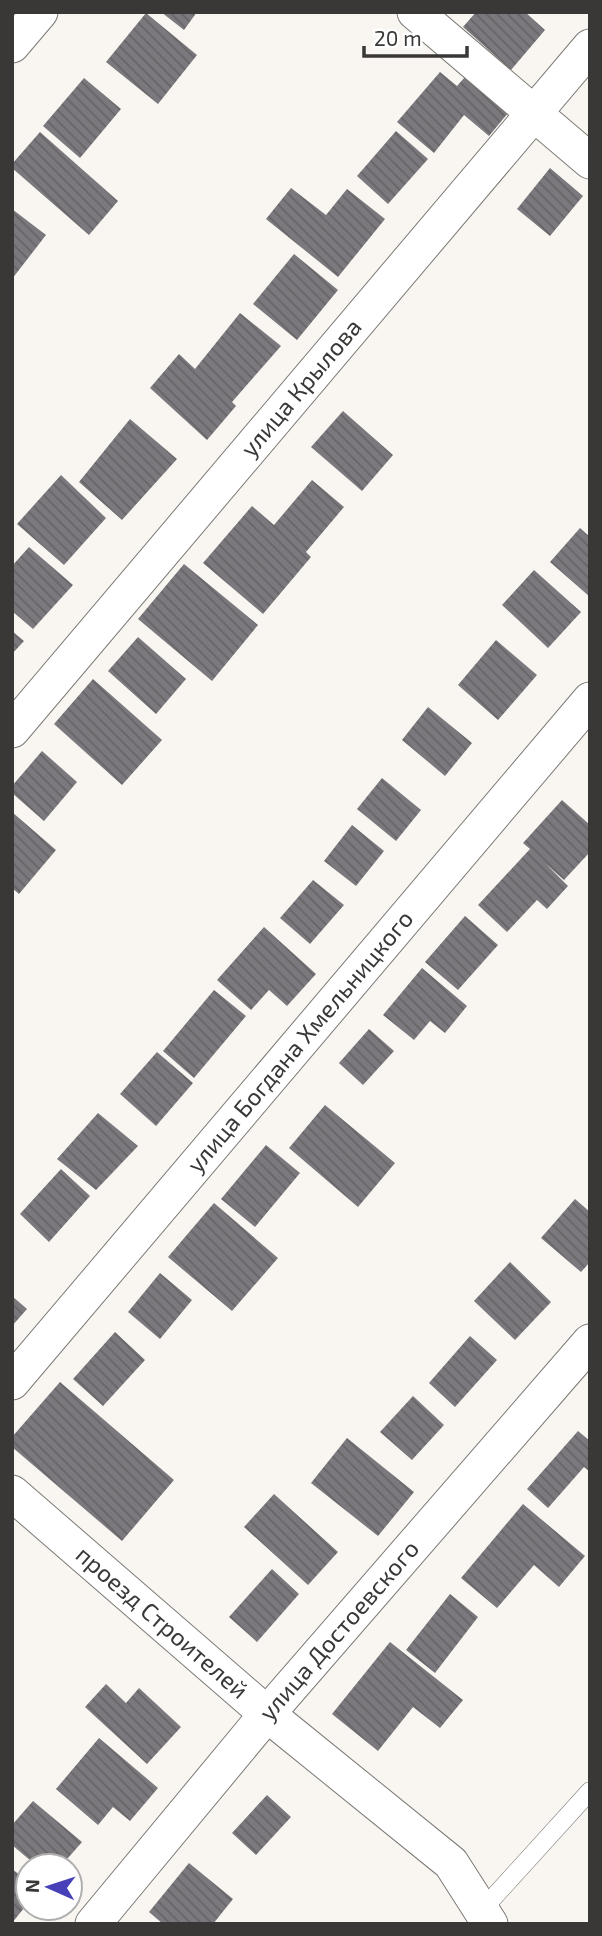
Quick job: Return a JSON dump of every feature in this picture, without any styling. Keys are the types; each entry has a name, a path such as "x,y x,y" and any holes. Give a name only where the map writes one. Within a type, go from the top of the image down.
{"street":[{"path":"12,45 40,12"},
{"path":"415,12 590,161"},
{"name":"улица Крылова","path":"12,730 590,47"},
{"name":"улица Богдана Хмельницкого","path":"12,1382 590,700"},
{"name":"улица Достоевского","path":"93,1924 267,1714 590,1342"},
{"name":"проезд Строителей","path":"12,1493 267,1714 451,1863 480,1919"}],"lane":[{"path":"480,1919 590,1791"}],"building":[{"path":"161,12 197,12 184,30"},
{"path":"476,12 525,12 545,30 511,70 463,27"},
{"path":"146,13 197,55 158,104 106,62"},
{"path":"440,72 457,86 465,77 508,113 489,136 464,115 434,153 397,122"},
{"path":"84,78 121,109 80,158 43,126"},
{"path":"396,131 428,159 388,204 357,176"},
{"path":"40,132 118,201 89,235 12,168 12,164"},
{"path":"550,168 583,196 550,236 517,209"},
{"path":"291,188 326,215 347,189 385,219 338,277 266,219"},
{"path":"12,209 46,235 12,279"},
{"path":"294,254 338,290 297,340 253,304"},
{"path":"240,313 281,346 232,402 236,406 207,440 150,388 179,354 195,369"},
{"path":"343,411 393,455 362,491 311,447"},
{"path":"130,419 177,459 122,520 79,482"},
{"path":"61,475 106,518 64,565 17,524"},
{"path":"312,480 344,507 306,552 311,557 263,614 203,563 252,506 274,525"},
{"path":"580,528 590,537 590,597 550,562"},
{"path":"29,547 73,585 33,629 12,611 12,566"},
{"path":"184,564 258,625 212,681 138,619"},
{"path":"534,570 581,612 548,648 502,605"},
{"path":"12,631 24,641 12,654"},
{"path":"138,637 186,679 156,714 108,671"},
{"path":"496,640 537,675 498,720 458,685"},
{"path":"93,679 162,740 122,785 54,724"},
{"path":"428,707 472,743 445,776 402,740"},
{"path":"42,751 77,782 44,821 12,793 12,786"},
{"path":"382,778 421,810 396,841 357,809"},
{"path":"562,800 590,825 590,852 564,880 546,864 568,886 547,909 537,900 507,932 478,905 530,849 523,843"},
{"path":"12,812 56,850 19,894 12,888"},
{"path":"352,825 384,851 356,886 324,861"},
{"path":"313,880 344,905 310,944 280,918"},
{"path":"465,916 498,945 458,990 425,962"},
{"path":"264,927 316,974 287,1006 269,990 251,1010 217,980"},
{"path":"422,968 467,1006 445,1033 430,1021 414,1040 383,1015"},
{"path":"214,990 246,1016 194,1078 163,1051"},
{"path":"369,1029 394,1051 363,1085 339,1063"},
{"path":"157,1052 193,1083 156,1126 120,1094"},
{"path":"325,1105 395,1163 358,1207 289,1148"},
{"path":"98,1113 138,1146 96,1190 57,1159"},
{"path":"266,1145 300,1173 255,1227 221,1199"},
{"path":"61,1169 90,1196 49,1242 20,1214"},
{"path":"575,1199 590,1212 590,1262 581,1272 541,1238"},
{"path":"214,1203 278,1258 232,1311 168,1257"},
{"path":"510,1262 551,1302 515,1340 474,1301"},
{"path":"160,1273 192,1300 160,1339 128,1312"},
{"path":"12,1296 27,1309 12,1326"},
{"path":"115,1332 145,1360 103,1406 73,1379"},
{"path":"470,1336 497,1360 455,1407 429,1383"},
{"path":"60,1382 174,1480 122,1541 12,1447 12,1437"},
{"path":"413,1396 444,1425 412,1460 380,1432"},
{"path":"578,1431 590,1441 590,1472 584,1467 548,1508 527,1489"},
{"path":"347,1438 414,1492 378,1536 311,1483"},
{"path":"274,1494 338,1552 308,1585 244,1527"},
{"path":"523,1504 585,1556 559,1587 534,1565 497,1608 461,1578"},
{"path":"272,1569 299,1594 257,1642 229,1617"},
{"path":"450,1594 478,1617 435,1673 406,1650"},
{"path":"390,1642 463,1700 440,1728 413,1707 378,1751 332,1714"},
{"path":"106,1684 126,1703 139,1688 181,1727 147,1764 85,1707"},
{"path":"99,1738 158,1788 130,1821 113,1807 98,1825 56,1789"},
{"path":"267,1795 291,1817 256,1855 232,1833"},
{"path":"33,1801 82,1842 73,1852 20,1852 12,1845 12,1825"},
{"path":"189,1863 233,1899 213,1924 163,1924 149,1912"},
{"path":"12,1869 14,1920 12,1923"}]}
